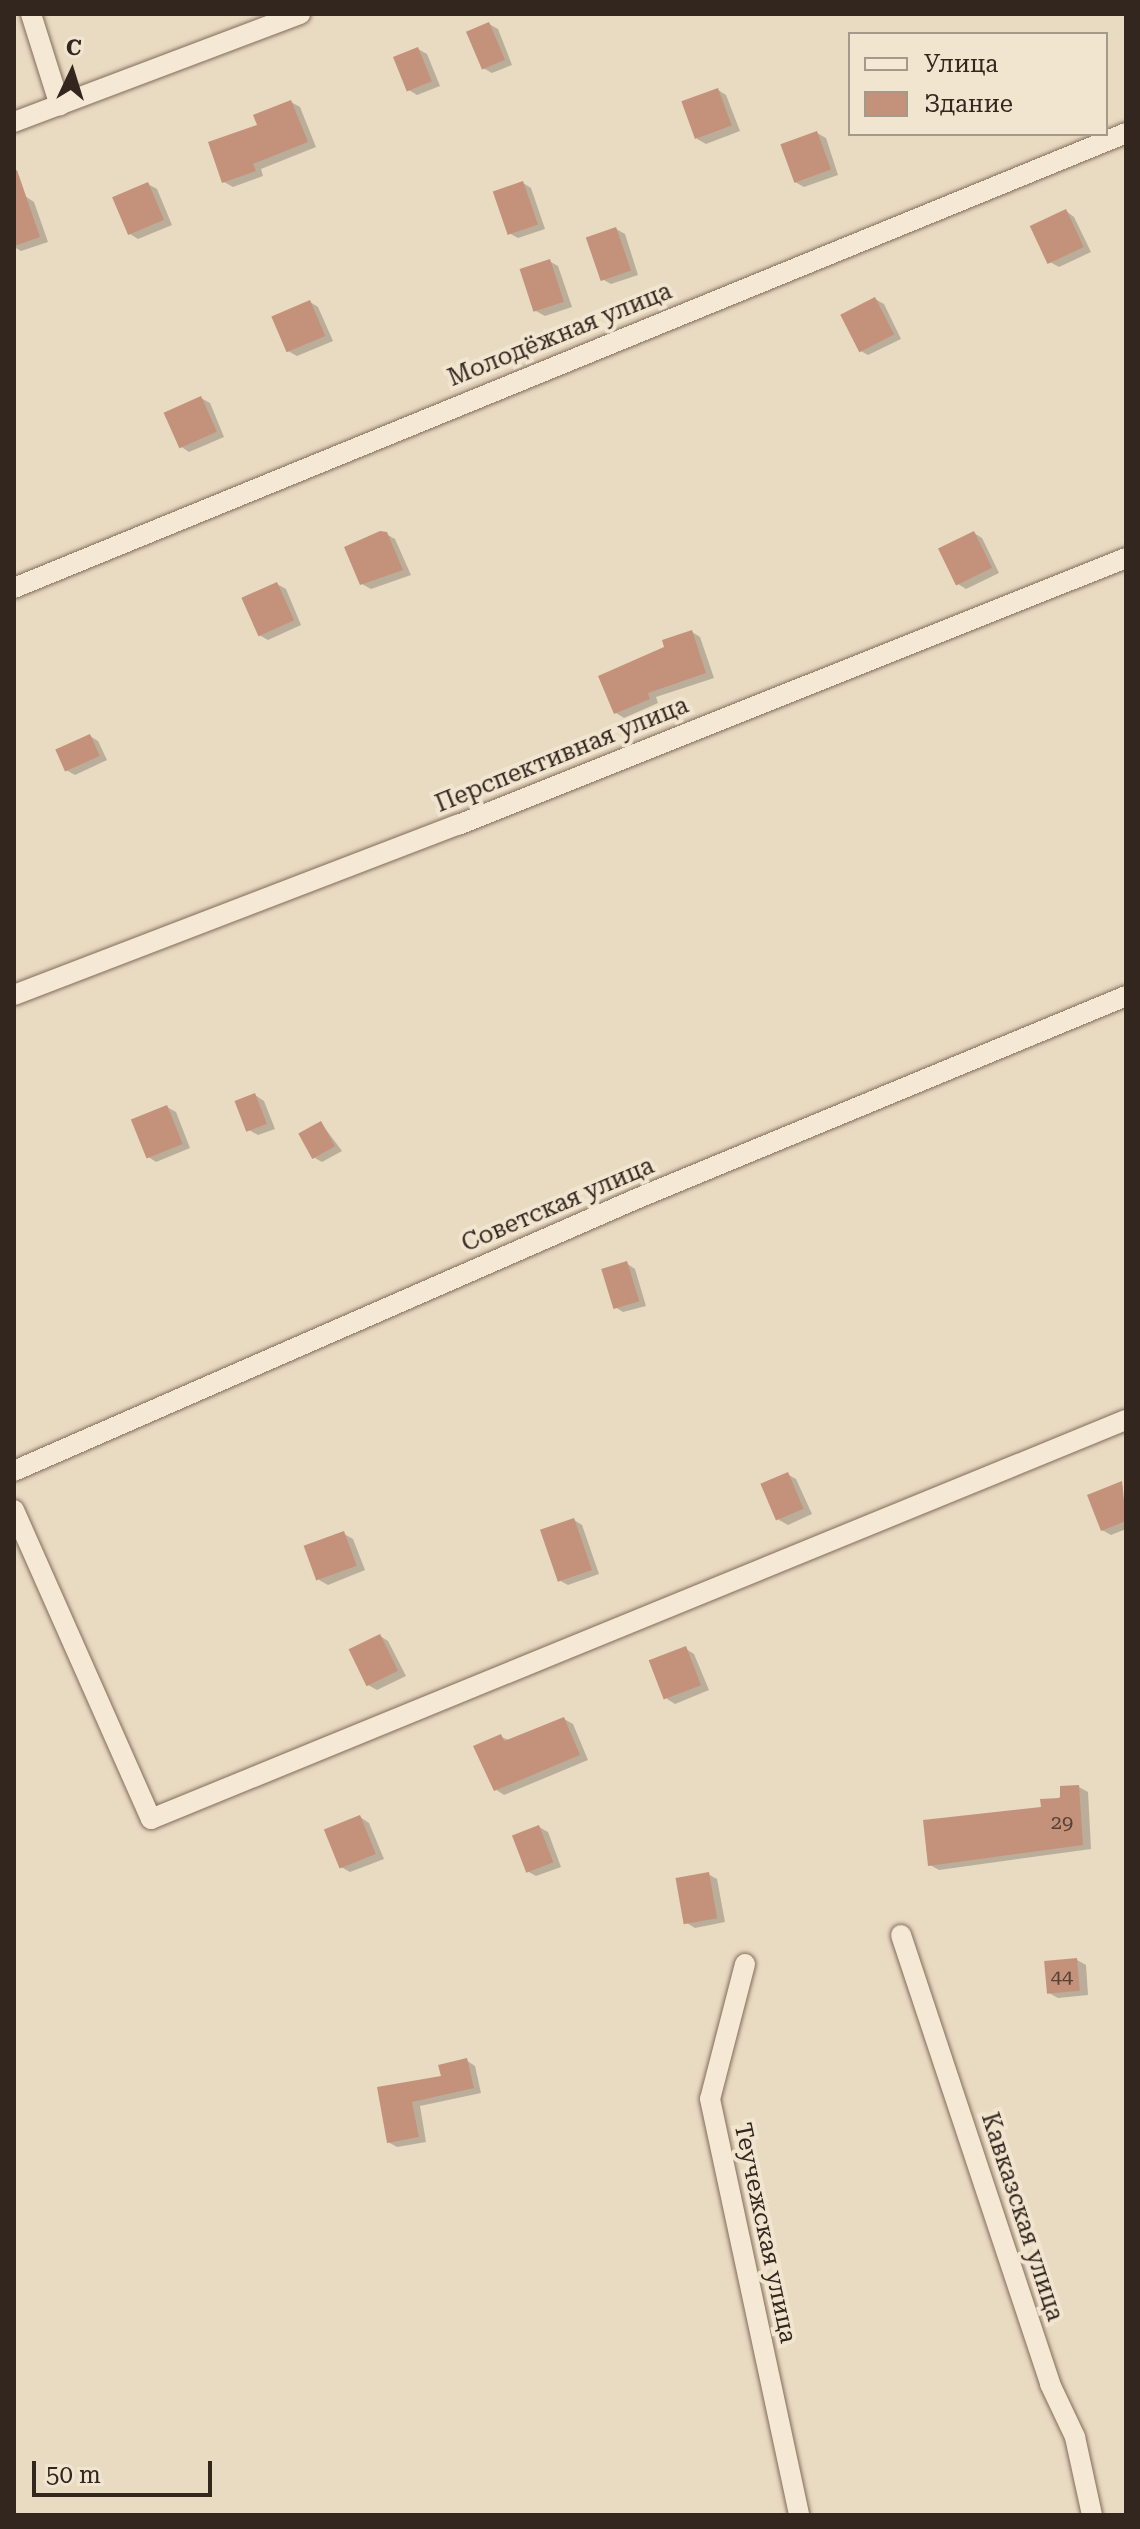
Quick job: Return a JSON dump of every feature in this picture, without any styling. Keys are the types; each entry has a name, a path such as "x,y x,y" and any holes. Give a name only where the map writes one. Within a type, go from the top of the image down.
{"street":[{"path":"31,14 60,106"},
{"path":"14,122 300,14"},
{"name":"Молодёжная улица","path":"14,588 1126,133"},
{"name":"Перспективная улица","path":"14,995 458,825 1126,558"},
{"name":"Советская улица","path":"14,1471 636,1199 1126,996"},
{"path":"14,1510 151,1819 1126,1420"},
{"name":"Кавказская улица","path":"901,1935 1050,2384 1075,2437 1092,2515"},
{"name":"Теучежская улица","path":"745,1964 710,2099 799,2515"}],"building":[{"path":"489,22 505,60 482,70 466,32"},
{"path":"418,47 432,81 407,91 393,57"},
{"path":"718,88 732,126 695,139 681,101"},
{"path":"291,100 308,142 253,164 256,171 222,183 208,142 257,125 253,115"},
{"path":"817,131 831,170 794,183 780,144"},
{"path":"17,170 40,237 14,246 14,171"},
{"path":"523,181 538,224 508,235 493,191"},
{"path":"148,182 164,220 128,235 112,197"},
{"path":"1066,209 1084,247 1047,264 1030,226"},
{"path":"616,227 631,270 601,281 586,237"},
{"path":"550,259 564,302 533,312 520,269"},
{"path":"875,297 894,334 859,352 840,315"},
{"path":"310,300 325,336 287,352 271,316"},
{"path":"201,396 217,432 179,448 164,413"},
{"path":"380,531 387,532 403,570 360,585 344,547"},
{"path":"974,531 992,568 956,585 938,549"},
{"path":"277,582 294,620 258,636 241,598"},
{"path":"692,630 706,673 648,693 650,699 614,714 598,676 664,647 662,640"},
{"path":"90,734 100,756 65,771 55,749"},
{"path":"255,1093 267,1124 246,1132 234,1101"},
{"path":"167,1105 183,1144 147,1159 131,1120"},
{"path":"321,1121 335,1146 312,1159 298,1134"},
{"path":"627,1261 639,1301 613,1309 601,1269"},
{"path":"788,1472 804,1509 776,1521 760,1484"},
{"path":"1122,1481 1126,1521 1101,1531 1087,1495"},
{"path":"574,1518 592,1570 558,1582 540,1530"},
{"path":"344,1531 357,1566 316,1580 304,1546"},
{"path":"380,1634 398,1671 367,1686 349,1649"},
{"path":"686,1646 701,1685 664,1700 649,1660"},
{"path":"564,1717 580,1755 494,1791 473,1746 501,1734 504,1741"},
{"path":"1079,1785 1083,1845 928,1866 923,1820 1041,1807 1040,1799 1060,1798 1060,1786"},
{"path":"360,1815 376,1854 340,1869 324,1830"},
{"path":"539,1825 553,1862 526,1873 512,1835"},
{"path":"709,1872 717,1918 684,1924 676,1878"},
{"path":"1077,1958 1080,1991 1047,1994 1044,1961"},
{"path":"467,2058 474,2088 412,2102 419,2137 387,2143 377,2087 441,2076 438,2065"}]}
